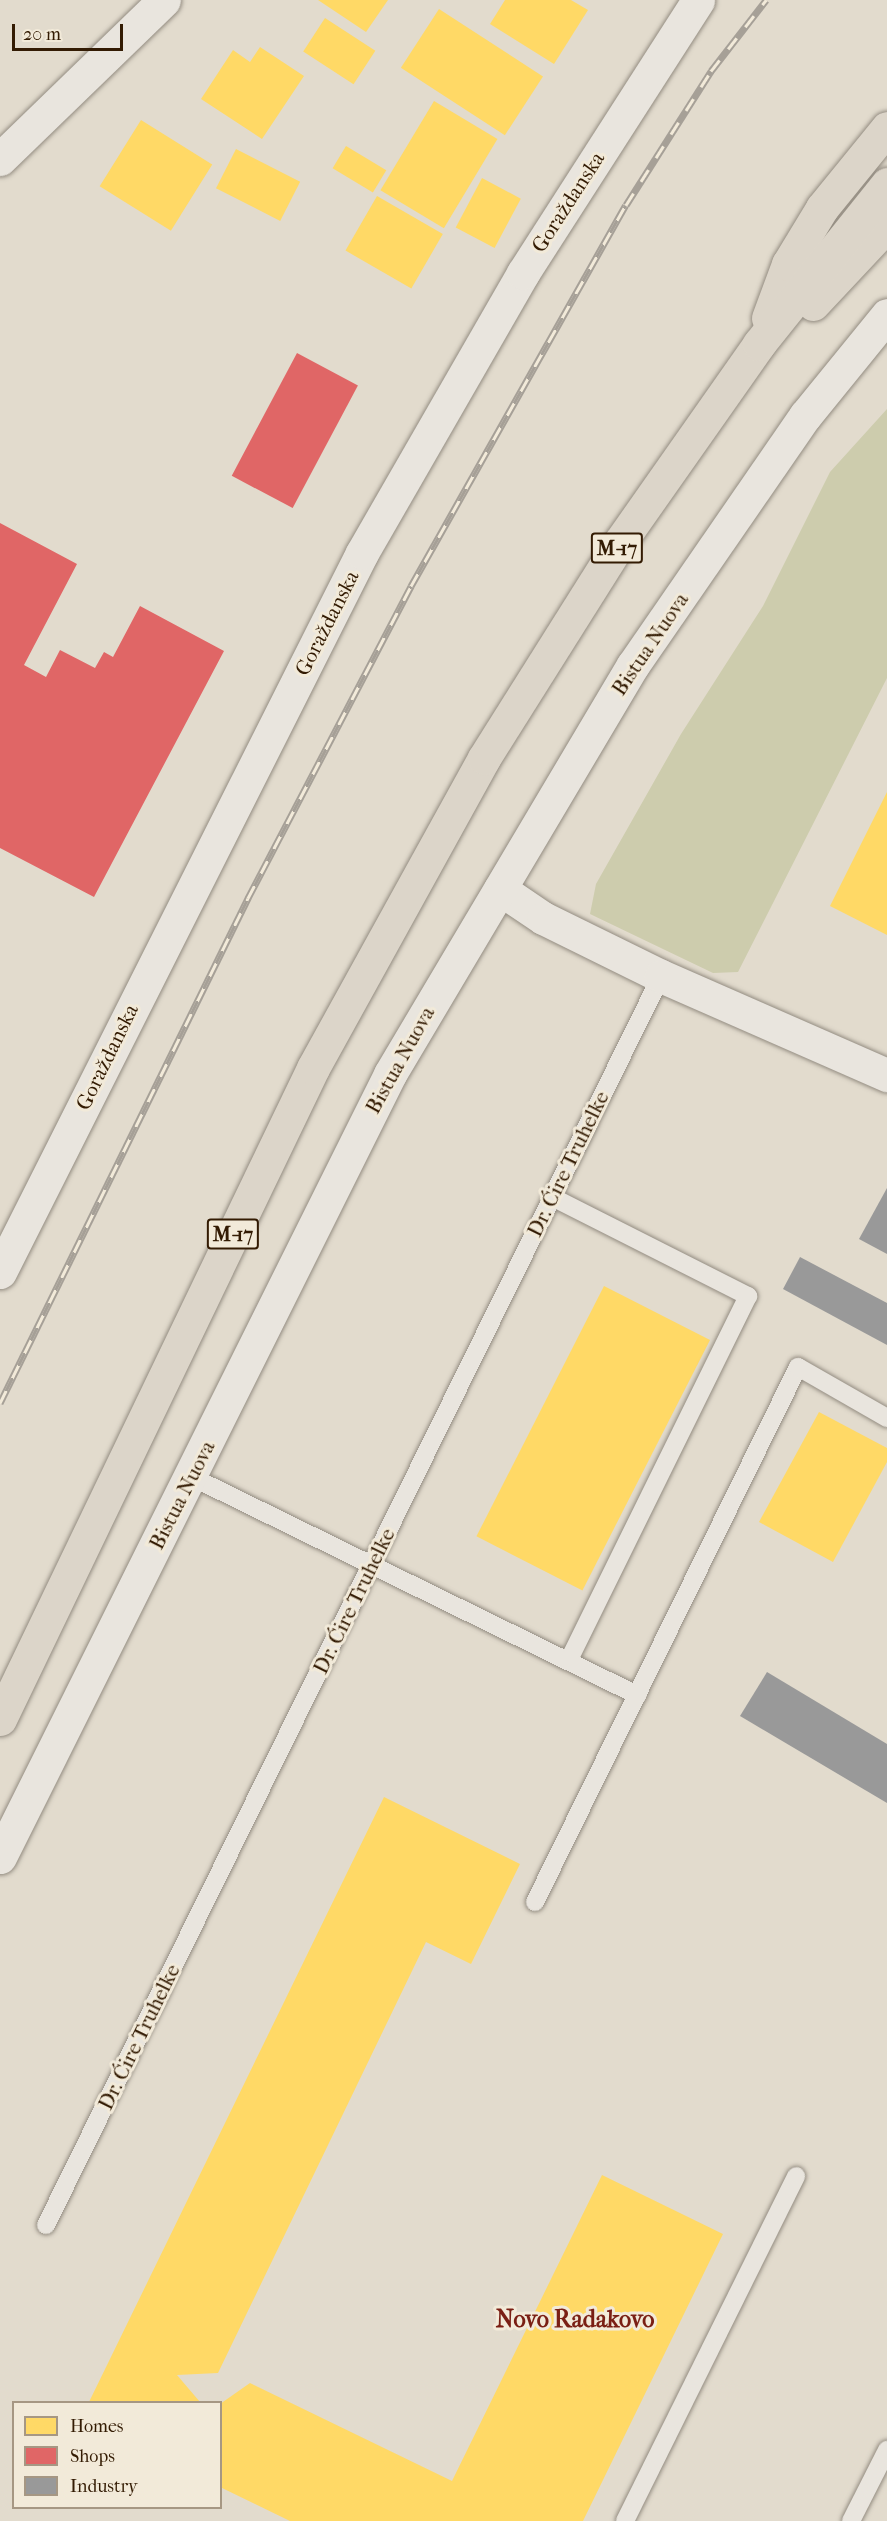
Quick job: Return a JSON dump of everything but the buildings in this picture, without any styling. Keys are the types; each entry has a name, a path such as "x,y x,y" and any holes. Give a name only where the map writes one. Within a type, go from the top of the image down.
{"highway":[{"path":"759,344 788,264 822,208 887,128"},
{"name":"M-17","path":"0,1719 330,1037 484,758 620,542 759,344 887,183"},
{"path":"759,344 803,314 887,225"}],"street":[{"path":"0,159 164,0"},
{"name":"Goraždanska","path":"0,1272 368,543 523,273 698,0"},
{"name":"Bistua Nuova","path":"0,1857 192,1476 390,1074 633,664 806,416 887,315"},
{"path":"500,889 543,918 661,976 885,1071"}],"lane":[{"name":"Dr. Ćire Truhelke","path":"46,2225 661,976"},
{"path":"552,1197 748,1296 569,1660"},
{"path":"535,1902 798,1367 887,1418"},
{"path":"192,1476 637,1695"},
{"path":"625,2521 796,2176"},
{"path":"851,2521 887,2450"}],"green space":[{"path":"887,409 887,678 738,972 713,973 590,914 596,884 681,734 763,606 830,472"}],"railway":[{"path":"0,1403 248,898 411,586 626,205 711,71 766,0"}],"district":[{"name":"Novo Radakovo","path":"575,2320"}]}
